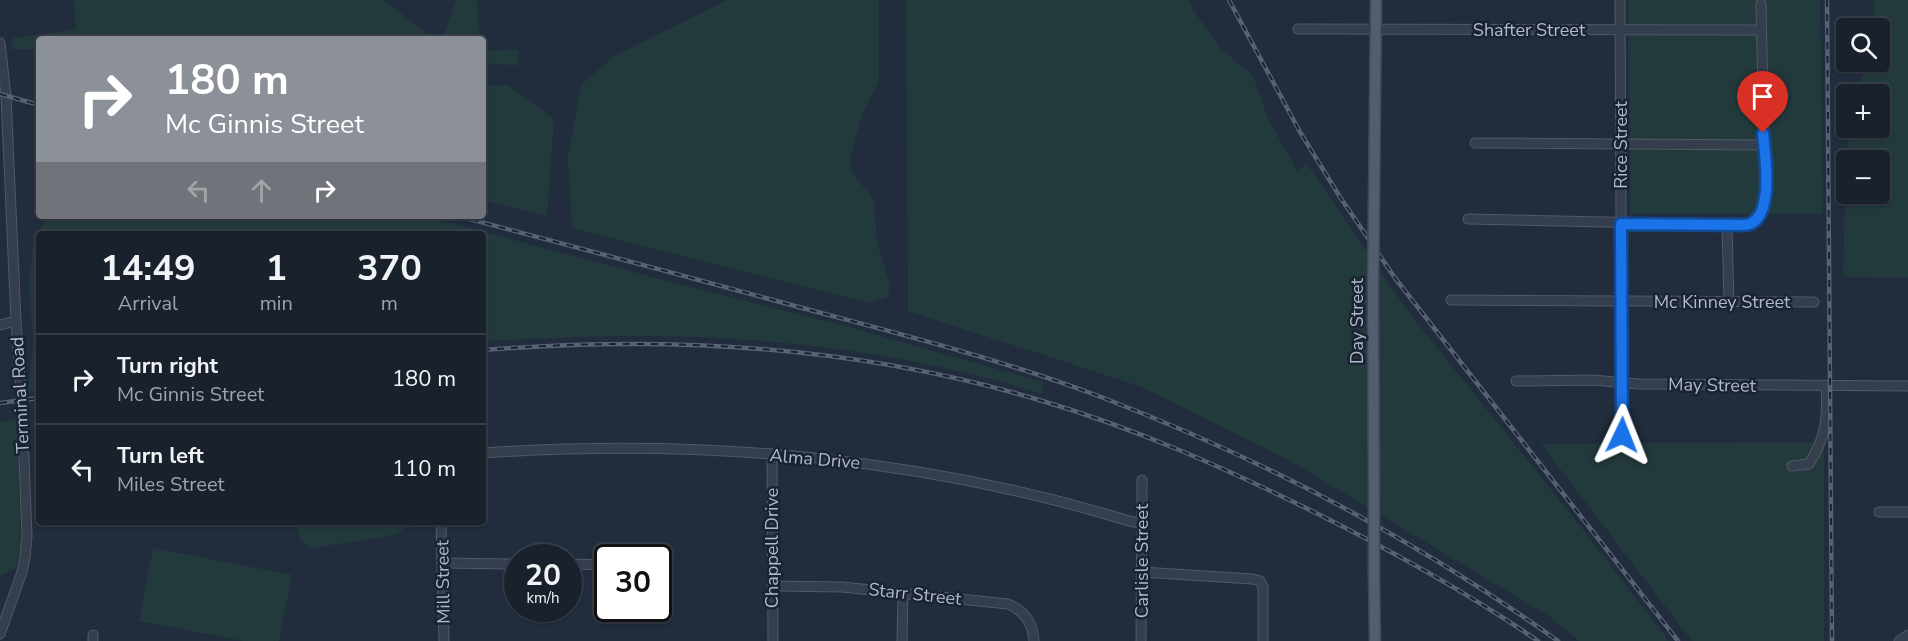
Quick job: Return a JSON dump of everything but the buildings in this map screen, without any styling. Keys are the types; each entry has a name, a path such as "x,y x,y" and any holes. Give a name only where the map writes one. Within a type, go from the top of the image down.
{"main road":[{"name":"Day Street","path":"1374,641 1373,296 1376,0"}],"street":[{"name":"Rice Street","path":"1620,0 1622,435"},
{"path":"1468,219 1749,225 1760,217 1765,204 1761,4"},
{"name":"Shafter Street","path":"1298,29 1761,30"},
{"name":"Terminal Road","path":"0,43 5,90 22,408 26,548 22,572 0,634"},
{"path":"1475,143 1764,145"},
{"path":"1727,225 1729,303"},
{"name":"Mc Kinney Street","path":"1451,300 1814,302"},
{"path":"0,325 16,321"},
{"name":"May Street","path":"1516,381 1592,380 1908,386"},
{"path":"1792,466 1809,464 1816,453 1828,415 1826,386"},
{"name":"Alma Drive","path":"486,453 599,448 703,450 772,454 869,464 949,476 1035,494 1142,523"},
{"name":"Chappell Drive","path":"772,454 773,641"},
{"name":"Carlisle Street","path":"1141,641 1142,480"},
{"path":"1879,512 1908,512"},
{"name":"Mill Street","path":"441,525 444,641"},
{"path":"443,563 504,564"},
{"path":"1142,572 1260,581 1263,587 1263,641"},
{"name":"Starr Street","path":"773,586 842,587 1008,604 1022,612 1029,622 1034,641"},
{"path":"902,641 903,593"},
{"path":"1899,641 1908,635"}],"green space":[{"path":"74,0 384,0 429,36 36,36 36,49 11,49 13,38 76,30"},
{"path":"456,0 477,0 479,36 444,36"},
{"path":"727,0 879,0 879,80 862,114 850,158 852,172 874,200 877,243 890,284 888,297 870,303 572,228 568,157 581,85 616,55"},
{"path":"906,0 1189,0 1219,47 1253,76 1268,118 1297,171 1307,164 1407,310 1669,641 1579,641 1549,616 1287,459 1142,387 908,311"},
{"path":"1628,0 1820,0 1823,214 1630,214"},
{"path":"1874,0 1908,0 1908,278 1843,277 1845,204 1890,204 1890,150 1847,150 1850,138 1890,138 1890,84 1861,84 1863,72 1890,72 1890,18 1874,18"},
{"path":"518,49 518,65 486,64 486,51"},
{"path":"486,85 508,85 554,119 547,216 486,201"},
{"path":"45,219 435,219 480,231 40,231"},
{"path":"486,233 853,328 1043,382 1043,394 957,371 826,348 737,339 588,337 486,341"},
{"path":"36,238 36,391 28,392 33,344 29,281 33,244"},
{"path":"17,419 21,552 15,568 0,576 0,422"},
{"path":"1824,442 1824,641 1692,641 1541,444"},
{"path":"297,525 413,525 393,535 312,548 299,539"},
{"path":"153,548 292,575 279,641 244,641 139,621"}],"railway":[{"path":"1229,0 1300,132 1340,197 1395,278 1678,641"},
{"path":"1827,0 1832,641"},
{"path":"0,94 36,104"},
{"path":"469,219 920,339 1029,372 1101,397 1221,447 1337,504 1450,569 1558,641"},
{"path":"486,350 623,344 764,349 833,356 902,367 1039,400 1145,436 1281,496 1429,573 1538,641"},
{"path":"0,403 36,398"}],"route":[{"path":"1622,435 1621,224 1749,225 1754,223 1763,212 1765,204 1763,133"}]}
